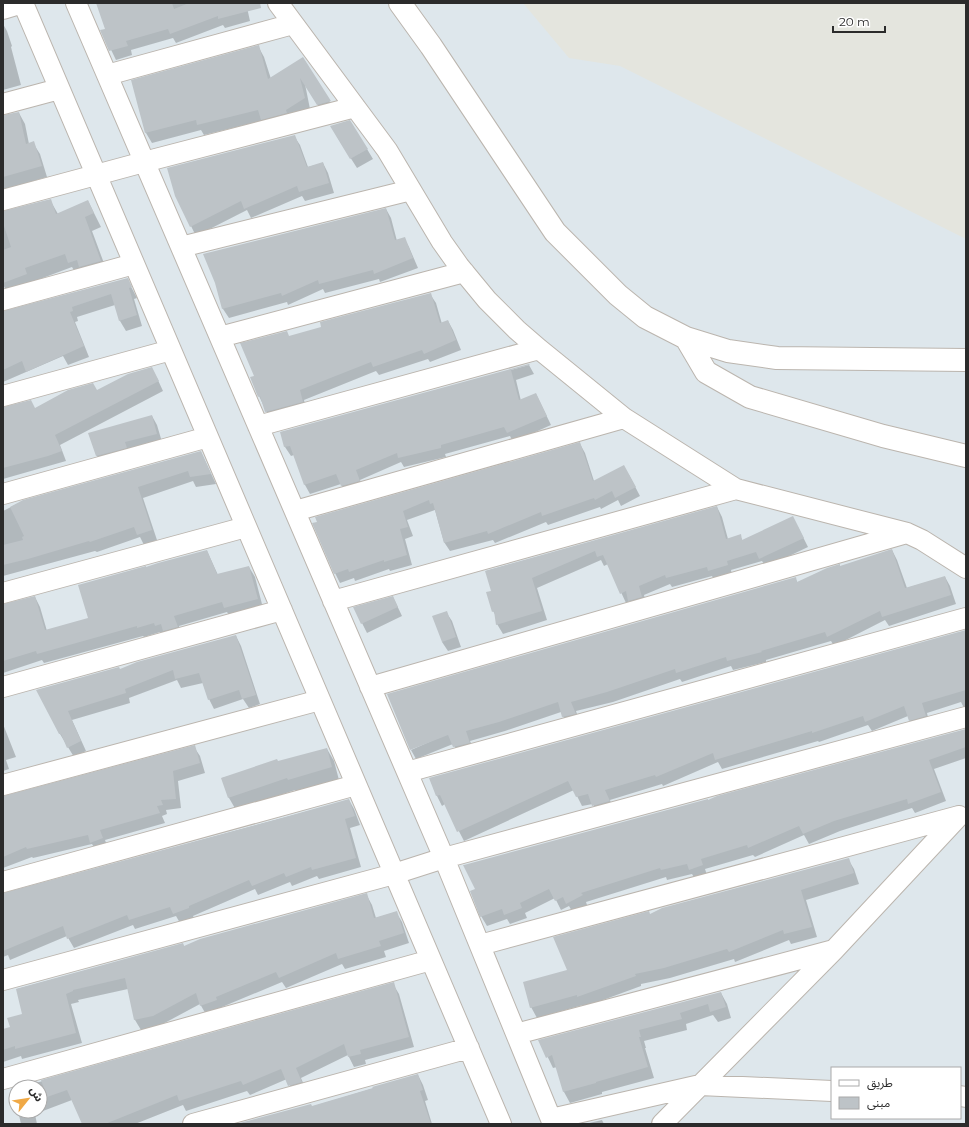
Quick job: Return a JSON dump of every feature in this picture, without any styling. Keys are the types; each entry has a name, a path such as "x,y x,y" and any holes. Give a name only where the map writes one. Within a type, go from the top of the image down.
{"main road":[{"path":"400,3 555,232 618,295 645,317 686,338 728,352 777,358 966,360"},
{"path":"409,3 430,46"},
{"path":"686,338 706,372 750,397 883,436 966,456"}],"street":[{"path":"3,9 23,3 501,1124"},
{"path":"76,3 444,858 552,1121 700,1085 831,1091"},
{"path":"278,3 387,150 442,242 464,272 517,330 539,349 624,418 736,489 907,534 922,540 966,568"},
{"path":"107,75 293,24"},
{"path":"3,104 59,89"},
{"path":"3,200 96,174 355,107"},
{"path":"181,247 411,190"},
{"path":"3,300 134,264"},
{"path":"220,337 464,272"},
{"path":"258,426 539,349"},
{"path":"3,396 171,350"},
{"path":"295,511 624,418"},
{"path":"3,494 208,437"},
{"path":"333,600 736,489"},
{"path":"3,593 246,527"},
{"path":"370,687 907,534"},
{"path":"3,687 282,610"},
{"path":"407,772 966,618"},
{"path":"3,786 320,700"},
{"path":"3,980 394,874 444,858 966,717"},
{"path":"3,882 356,785"},
{"path":"480,945 962,813"},
{"path":"662,1124 834,950 962,813"},
{"path":"516,1034 834,950"},
{"path":"3,1079 431,960"},
{"path":"193,1124 469,1048"}],"shaded area":[{"path":"523,3 966,3 966,239 620,66 569,58"}],"building":[{"path":"96,3 172,3 174,9 189,3 260,3 261,8 218,19 218,16 170,34 168,29 126,41 128,46 109,51 100,30 105,29"},
{"path":"259,45 268,79 303,57 331,101 317,105 300,78 305,98 286,110 287,113 261,120 258,110 197,125 196,120 145,133 131,80"},
{"path":"19,112 26,144 34,141 42,166 3,177 3,115"},
{"path":"350,120 368,149 350,159 330,126"},
{"path":"295,135 307,167 323,162 329,183 299,192 297,186 244,209 241,201 190,227 175,196 167,168"},
{"path":"51,199 56,214 88,200 94,213 85,217 101,261 79,267 77,260 68,263 65,254 25,268 27,274 3,283 3,250 11,247 3,223 3,211"},
{"path":"386,208 395,240 405,237 413,258 374,274 373,270 319,284 318,280 282,296 281,293 222,309 215,283 203,254"},
{"path":"128,278 132,287 129,288 137,315 119,321 111,294 72,307 73,311 70,312 84,346 26,372 22,361 3,370 3,311"},
{"path":"431,293 440,323 448,320 456,340 424,354 422,350 373,367 371,362 300,390 303,402 265,412 260,396 258,397 250,377 254,376 240,343 287,331 289,336 321,327 320,322"},
{"path":"529,364 530,365 511,370 519,400 536,393 547,416 507,433 504,427 441,445 441,448 398,458 397,453 356,470 360,481 341,486 336,474 304,485 290,446 284,447 280,432"},
{"path":"152,367 159,381 55,435 62,451 3,468 3,407 31,400 35,408 68,390 93,383 97,390 128,374"},
{"path":"152,415 157,434 125,442 127,448 96,456 88,433"},
{"path":"580,442 593,481 624,465 636,487 615,498 612,491 595,500 594,498 542,516 541,512 488,534 487,531 444,543 433,503 430,504 429,500 403,511 408,527 400,529 407,555 384,562 384,560 349,572 348,569 334,574 312,523 317,522 315,517"},
{"path":"201,451 211,474 190,477 188,471 138,487 152,530 137,535 134,527 90,542 89,541 3,565 3,545 23,540 22,537 24,536 10,507 23,500"},
{"path":"717,506 726,539 741,534 742,540 793,516 804,538 759,559 756,552 727,561 728,565 708,571 707,567 666,578 665,575 639,586 642,597 628,601 626,591 620,594 603,555 597,557 595,551 532,578 542,611 496,625 494,611 492,612 486,592 491,591 485,571"},
{"path":"892,549 905,588 945,576 951,595 882,617 880,611 827,637 825,632 761,651 762,652 727,661 726,657 676,673 675,669 607,692 571,702 576,714 562,717 558,702 499,722 466,731 470,743 453,747 448,735 410,750 387,694 796,577 797,582 827,568 840,564 840,566"},
{"path":"207,550 217,574 249,566 258,599 224,608 222,602 174,616 178,627 163,631 161,624 155,626 154,623 137,628 137,626 37,654 36,651 3,661 3,604 35,596 45,630 88,618 78,585"},
{"path":"393,596 398,607 361,624 353,607"},
{"path":"447,611 456,637 442,642 432,616"},
{"path":"966,630 966,690 922,703 926,716 909,721 904,706 865,722 863,716 812,733 812,731 715,760 713,753 656,777 655,775 605,790 610,801 592,806 588,794 576,797 568,781 457,832 440,795 436,796 429,778"},
{"path":"236,635 256,695 242,699 239,690 208,700 199,673 175,679 173,670 125,689 126,693 68,711 81,741 67,748 61,734 59,734 36,690 119,667 120,669 137,662"},
{"path":"966,729 966,747 929,760 941,792 908,804 907,799 834,821 803,834 799,826 748,848 747,845 701,859 703,865 689,870 687,864 661,870 660,868 581,893 583,895 566,904 563,897 555,901 549,889 520,903 522,908 504,915 502,909 480,917 470,891 475,889 463,865"},
{"path":"195,745 200,763 173,771 176,799 161,800 163,805 157,806 160,813 100,830 103,838 90,843 88,835 27,849 26,847 3,857 3,796"},
{"path":"327,748 332,767 288,780 287,778 228,798 221,778 277,759 278,761"},
{"path":"349,799 355,816 345,819 356,858 312,870 311,867 286,877 284,873 252,886 249,880 173,914 170,907 129,920 127,915 67,939 63,926 3,951 3,893"},
{"path":"849,858 854,873 801,890 812,927 784,934 783,930 729,952 727,949 664,968 635,974 636,976 577,997 577,995 530,1008 523,982 567,970 553,937 649,911 650,914 662,908"},
{"path":"367,893 374,918 397,911 404,933 379,941 381,946 338,959 336,953 279,978 276,972 216,997 217,1000 200,1006 196,993 153,1016 134,1020 125,978 73,990 66,994 76,1033 15,1049 15,1046 3,1050 3,1029 10,1027 7,1018 22,1014 16,989 183,943 184,946 200,939"},
{"path":"394,982 409,1037 360,1050 361,1054 348,1057 344,1044 296,1068 302,1082 288,1086 281,1069 243,1085 241,1081 179,1101 177,1095 105,1124 82,1124 67,1090 48,1097 48,1079 45,1079"},
{"path":"721,992 726,1007 710,1012 708,1004 680,1013 682,1019 639,1030 641,1037 639,1037 648,1067 563,1092 552,1055 546,1058 538,1040"},
{"path":"418,1074 423,1090 420,1091 431,1124 236,1124 311,1104 312,1106"}]}
